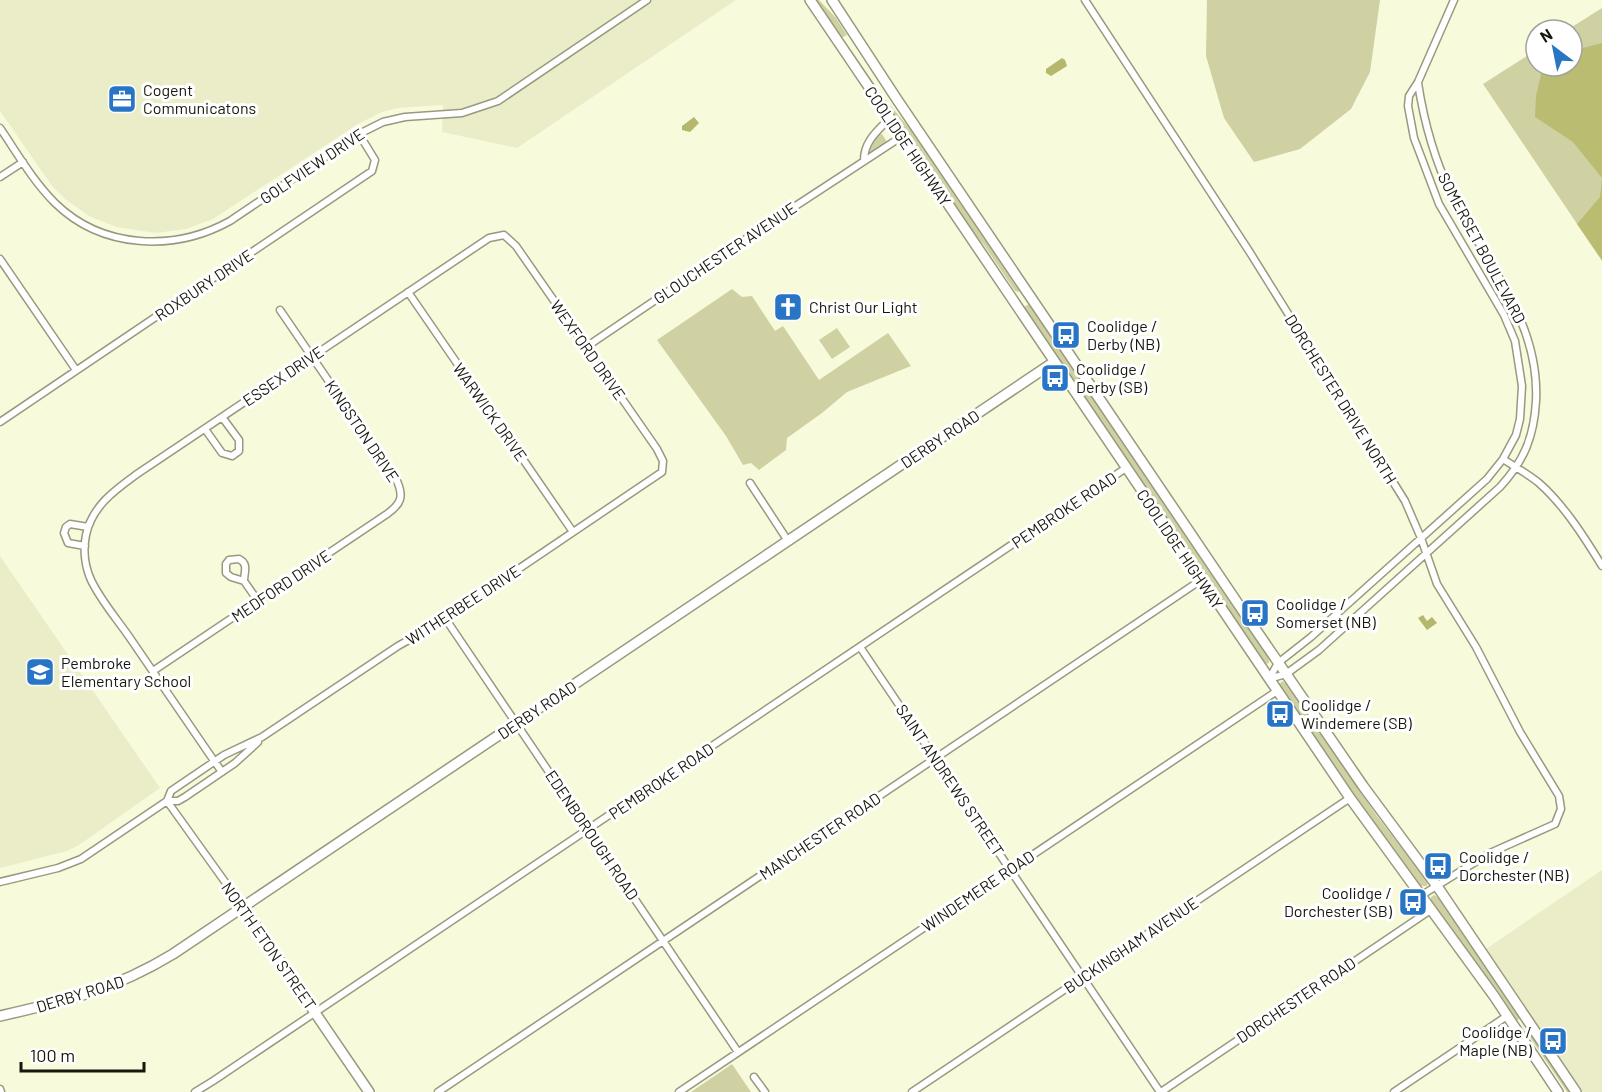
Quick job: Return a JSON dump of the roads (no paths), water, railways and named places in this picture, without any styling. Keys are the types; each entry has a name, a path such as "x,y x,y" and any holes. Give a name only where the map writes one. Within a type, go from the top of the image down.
{"main road":[{"name":"COOLIDGE HIGHWAY","path":"810,0 1269,680 1350,798 1517,1030 1558,1092"},
{"name":"COOLIDGE HIGHWAY","path":"832,0 861,47 1278,663 1374,803 1437,886 1576,1092"},
{"path":"842,49 853,41 861,47"},
{"path":"1010,298 1017,300 1024,298 1027,293"},
{"name":"DERBY ROAD","path":"0,1017 75,999 125,981 173,954 1054,362"},
{"name":"NORTH ETON STREET","path":"243,908 369,1092"},
{"path":"1517,1030 1530,1022"}],"street":[{"name":"GOLFVIEW DRIVE","path":"0,128 23,162 56,203 68,215 86,225 126,240 162,242 198,236 219,227 359,134 394,119 462,113 486,106 510,94 647,0"},
{"name":"DORCHESTER DRIVE NORTH","path":"1085,0 1254,260 1405,501 1427,553 1433,576 1476,647 1520,732 1559,796 1561,809 1555,824 1495,851 1437,886"},
{"name":"SOMERSET BOULEVARD","path":"1269,680 1278,663 1311,638 1486,479 1503,459 1516,435 1522,405 1520,367 1515,341 1504,315 1439,204 1414,138 1408,106 1409,96 1418,82 1454,0"},
{"name":"SOMERSET BOULEVARD","path":"1269,680 1286,674 1319,650 1500,487 1516,467 1533,433 1536,396 1534,362 1520,314 1453,197 1444,177 1428,131 1418,82"},
{"path":"864,160 864,149 889,119"},
{"name":"ROXBURY DRIVE","path":"0,422 372,171 375,160 359,134"},
{"name":"GLOUCHESTER AVENUE","path":"586,347 901,137"},
{"path":"0,177 23,162"},
{"name":"WEXFORD DRIVE","path":"500,235 509,238 516,246 657,448 663,461 662,472"},
{"name":"ESSEX DRIVE","path":"222,772 92,582 86,561 85,537 88,527 102,502 111,493 489,238 500,235"},
{"path":"0,259 76,370"},
{"name":"WARWICK DRIVE","path":"408,292 573,532"},
{"name":"KINGSTON DRIVE","path":"280,310 397,482 402,494"},
{"path":"205,429 222,453 232,456 236,454 240,443 222,417"},
{"path":"1503,459 1549,492 1568,515 1602,566"},
{"name":"PEMBROKE ROAD","path":"195,1092 1126,468"},
{"name":"WITHERBEE DRIVE","path":"167,801 171,791 214,761 262,737 398,646 445,618 662,472"},
{"path":"750,483 788,541"},
{"name":"MEDFORD DRIVE","path":"153,671 387,514 398,505 402,494"},
{"path":"85,546 68,543 64,533 70,524 88,527"},
{"name":"MANCHESTER ROAD","path":"438,1092 1201,580"},
{"path":"244,581 258,601"},
{"name":"EDENBOROUGH ROAD","path":"445,618 738,1052"},
{"name":"SAINT ANDREWS STREET","path":"860,647 1161,1092"},
{"name":"WINDEMERE ROAD","path":"679,1092 1277,691"},
{"name":"WITHERBEE DRIVE","path":"0,882 58,868 81,859 167,801 178,801 222,772 262,737"},
{"name":"BUCKINGHAM AVENUE","path":"912,1092 1350,798"},
{"name":"NORTH ETON STREET","path":"167,801 243,908"},
{"path":"1422,896 1437,886"},
{"name":"DORCHESTER ROAD","path":"1161,1092 1431,909"},
{"path":"1394,1092 1507,1016"},
{"path":"754,1077 765,1092"}],"place":[{"name":"Cogent Communicatons","path":"122,99"},
{"name":"Christ Our Light","path":"788,307"},
{"name":"Coolidge / Derby (NB)","path":"1066,335"},
{"name":"Coolidge / Derby (SB)","path":"1055,378"},
{"name":"Coolidge / Somerset (NB)","path":"1255,613"},
{"name":"Pembroke Elementary School","path":"40,672"},
{"name":"Coolidge / Windemere (SB)","path":"1280,714"},
{"name":"Coolidge / Dorchester (NB)","path":"1438,866"},
{"name":"Coolidge / Dorchester (SB)","path":"1413,902"},
{"name":"Coolidge / Maple (NB)","path":"1553,1041"}]}
